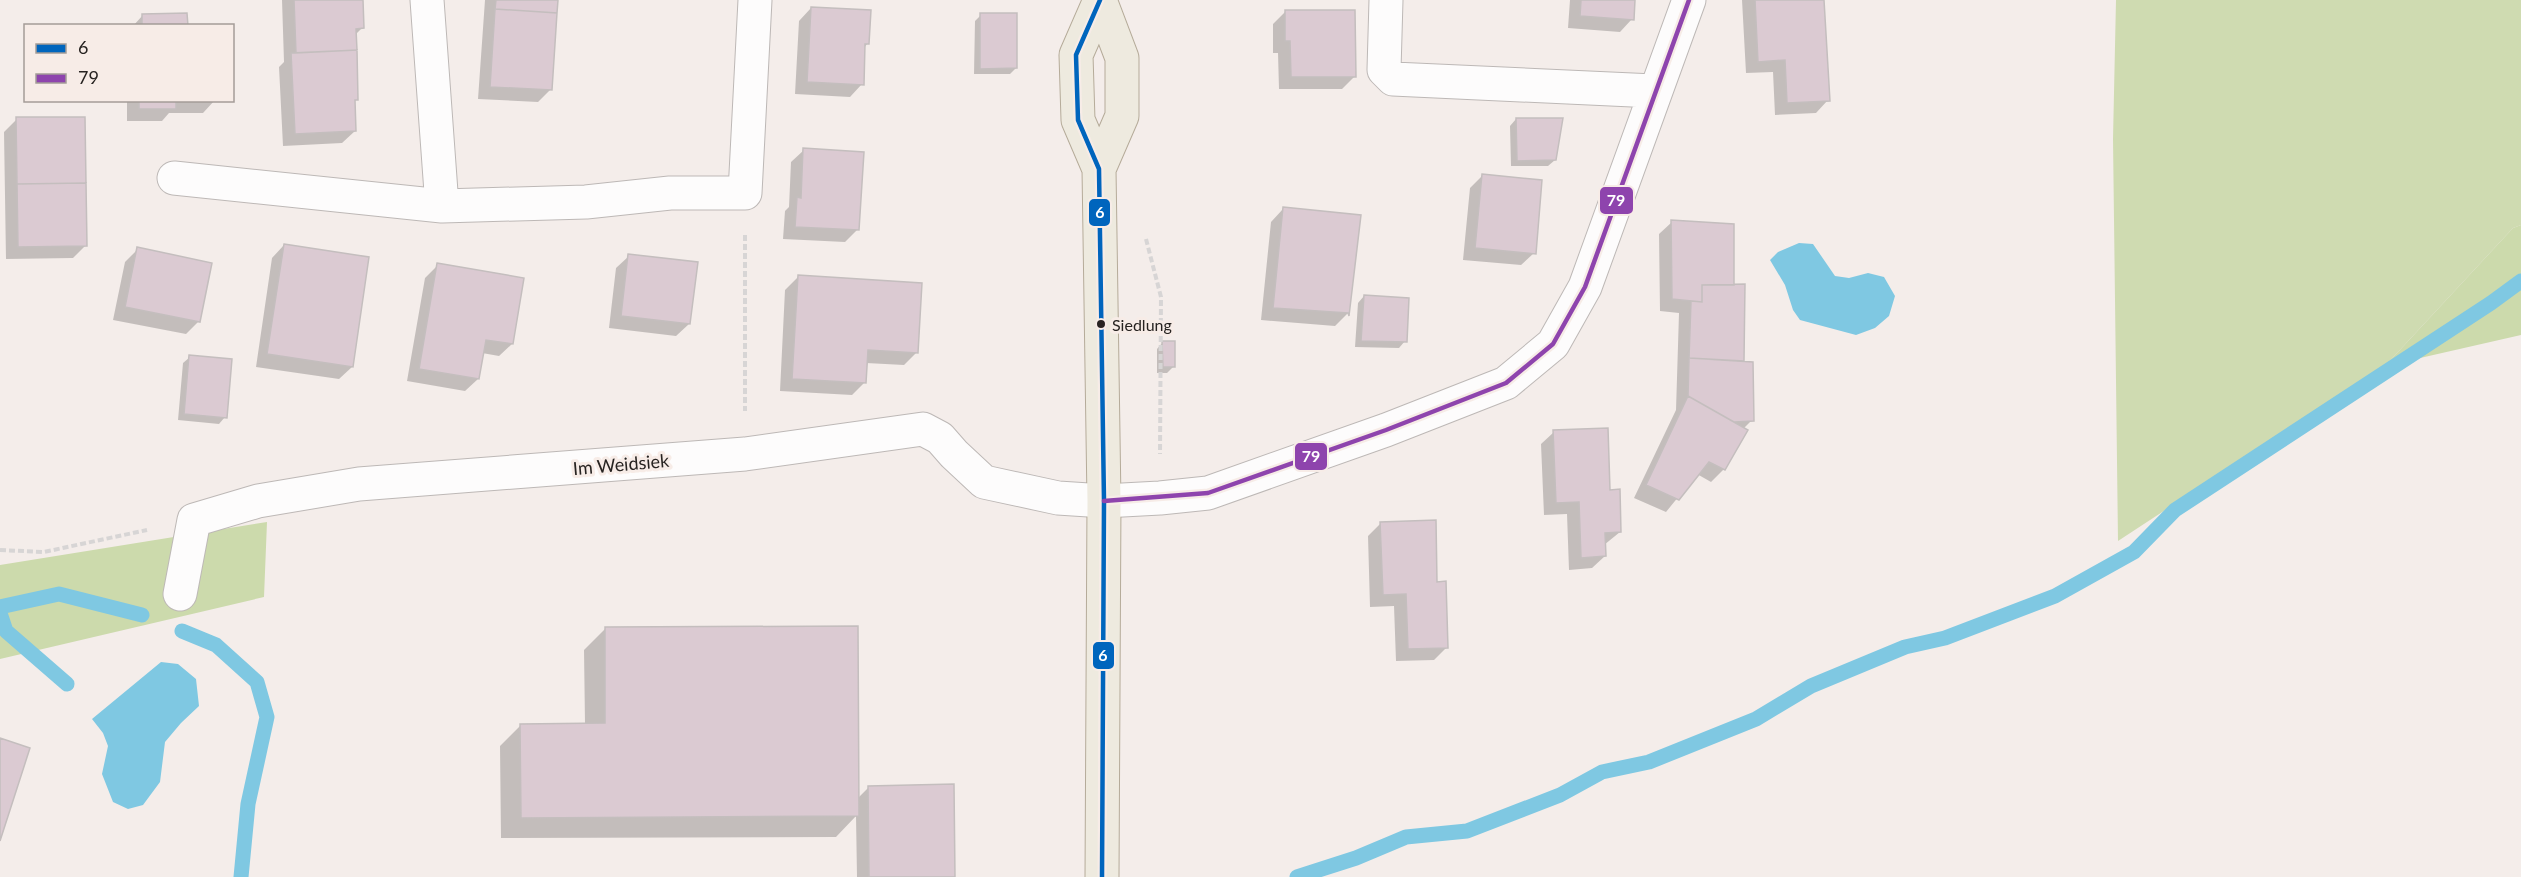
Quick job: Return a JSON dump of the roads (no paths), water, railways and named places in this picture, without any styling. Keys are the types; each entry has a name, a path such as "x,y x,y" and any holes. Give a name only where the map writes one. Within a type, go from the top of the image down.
{"main road":[{"path":"1099,170 1122,116 1122,58 1100,0"},
{"path":"1100,0 1076,55 1078,120 1099,170 1104,501 1102,877"}],"street":[{"path":"427,0 442,206"},
{"path":"174,178 442,206 586,202 670,193 745,193 755,0"},
{"path":"1386,0 1384,70 1393,79 1654,91"},
{"name":"Im Weidsiek","path":"180,594 194,520 258,501 359,484 746,454 922,429 940,438 984,482 1058,498 1104,501 1160,498 1208,493 1386,430 1506,383 1553,344 1585,286 1689,0"}],"water":[{"path":"1799,243 1813,244 1835,276 1849,278 1868,273 1884,277 1895,296 1889,316 1875,328 1856,335 1800,320 1793,310 1785,285 1770,260 1778,252"},
{"path":"161,662 178,664 196,679 199,706 165,742 160,782 143,805 128,809 113,802 102,774 108,746 103,733 92,719"}],"waterway":[{"path":"1297,877 1356,858 1406,837 1467,831 1560,795 1602,772 1649,762 1756,719 1811,686 1905,647 1945,638 2055,596 2134,552 2175,510 2521,281"},
{"path":"0,607 59,594 142,615"},
{"path":"0,613 6,631 67,684"},
{"path":"182,631 216,645 257,682 267,717 248,804 241,877"}],"place":[{"name":"Siedlung","path":"1101,324"}]}
